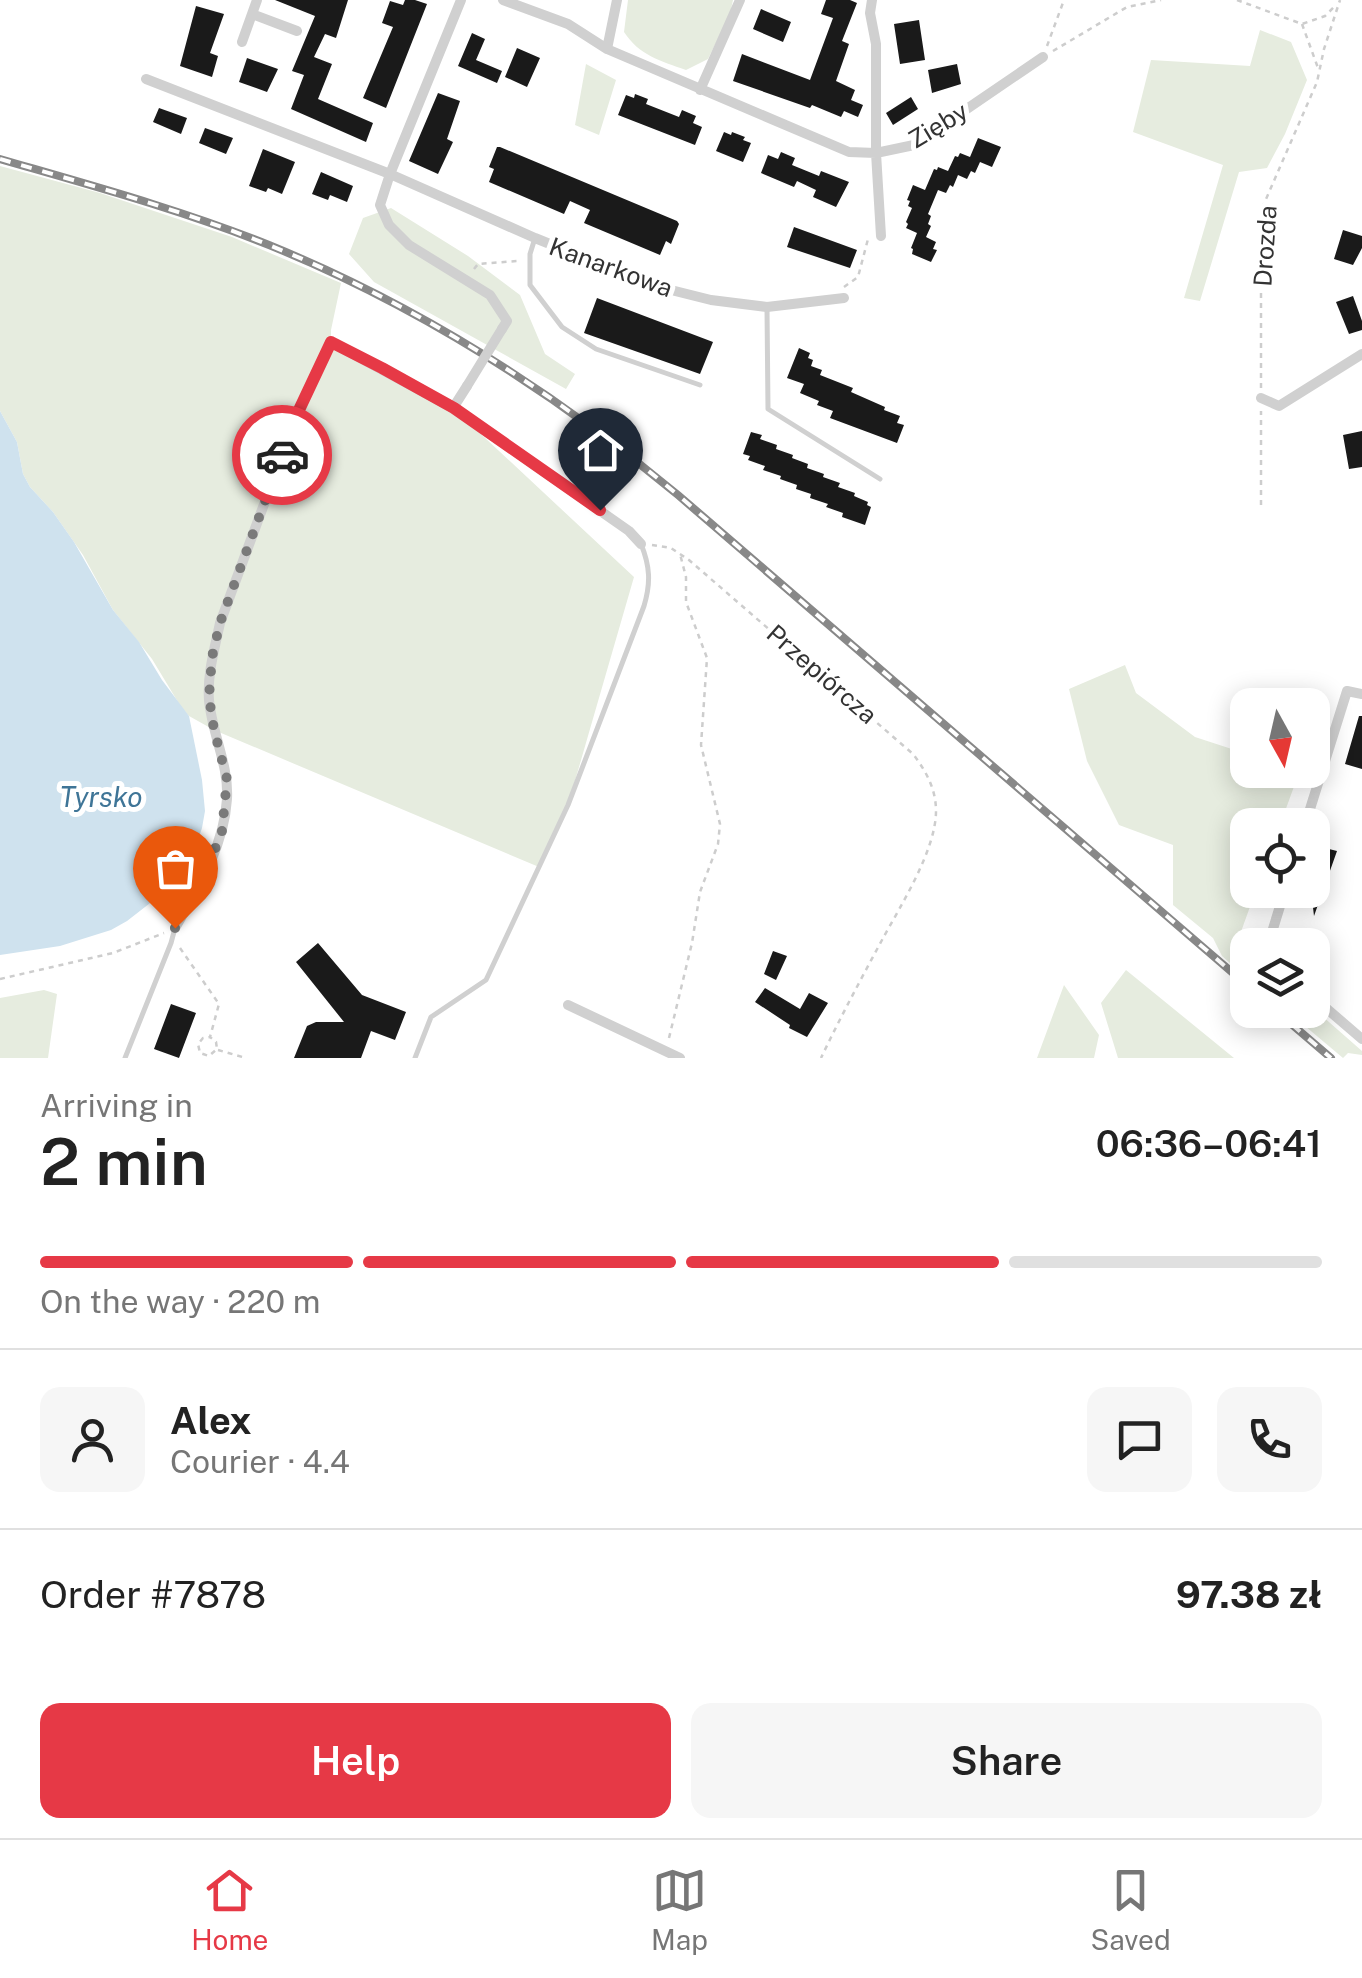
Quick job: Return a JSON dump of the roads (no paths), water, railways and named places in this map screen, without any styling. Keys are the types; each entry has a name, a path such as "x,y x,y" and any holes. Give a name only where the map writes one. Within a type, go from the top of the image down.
{"street":[{"path":"242,42 257,0"},
{"path":"454,408 507,320 490,295 409,244 389,225 380,205 461,0"},
{"name":"Zięby","path":"503,0 568,24 607,49 850,152 876,154 914,145 1043,57"},
{"path":"607,49 617,0"},
{"path":"700,90 740,0"},
{"path":"872,0 881,232"},
{"path":"252,14 297,30"},
{"name":"Kanarkowa","path":"146,80 390,174 651,285 711,300 767,307 841,298"},
{"path":"175,928 203,880 222,831 227,779 209,697 220,623 299,410 331,342 454,408 629,531 641,544"},
{"path":"1261,398 1279,406 1362,354"},
{"path":"1310,808 1347,691 1362,694"},
{"path":"568,1005 680,1058"},
{"path":"1330,1011 1362,1039"}],"lane":[{"path":"534,238 530,285 562,328 596,349 700,385"},
{"path":"767,307 768,409 880,479"},
{"path":"415,1058 431,1017 486,980 568,805 644,606 650,575 641,544"},
{"path":"125,1058 175,928"}],"water":[{"name":"Tyrsko","path":"0,411 17,442 23,474 30,487 74,542 113,610 189,716 205,811 196,845 180,872 127,921 60,946 0,955"}],"railway":[{"path":"0,159 169,209 269,245 379,295 534,387 678,495 1230,970"},
{"path":"1296,1028 1331,1058"}]}
